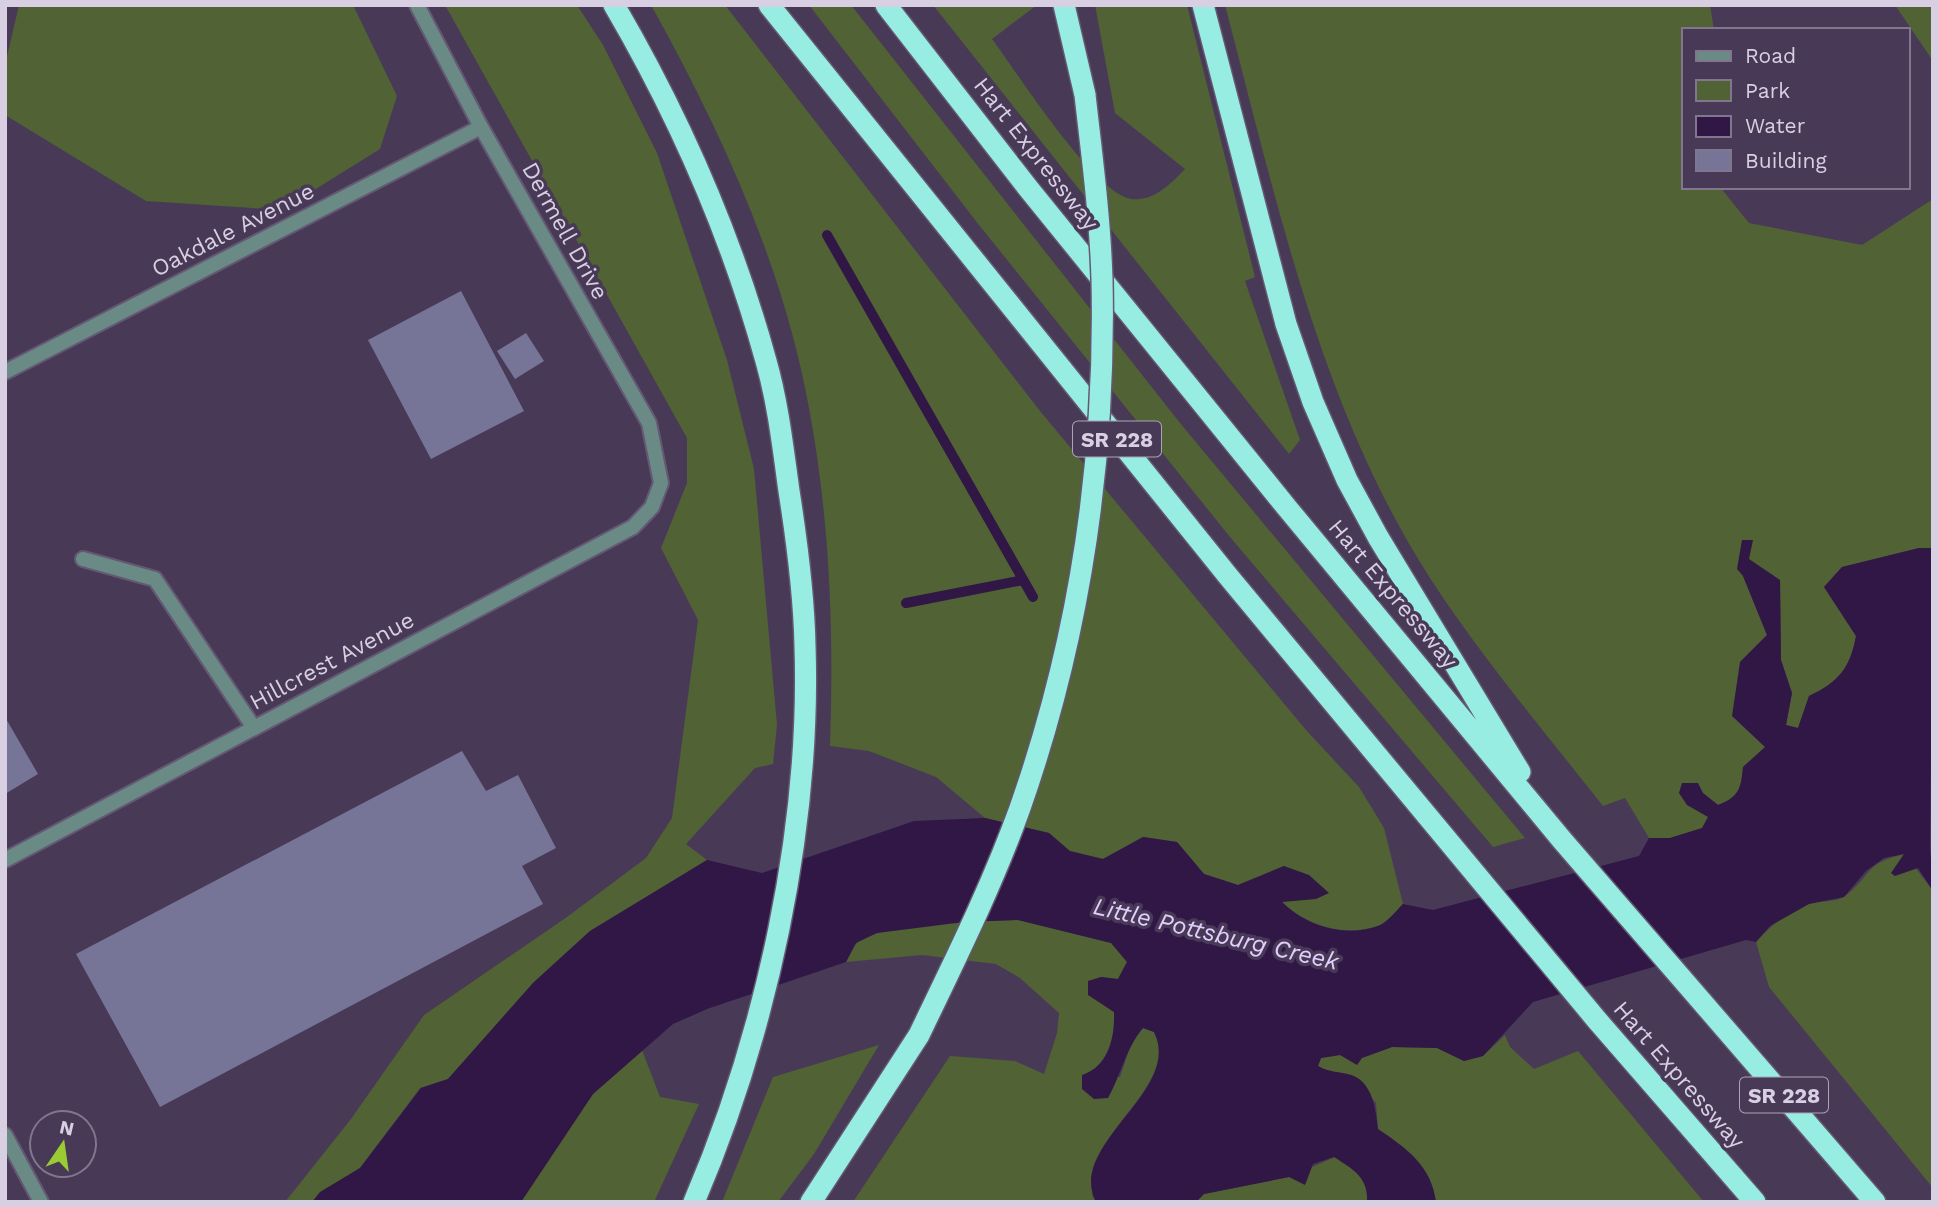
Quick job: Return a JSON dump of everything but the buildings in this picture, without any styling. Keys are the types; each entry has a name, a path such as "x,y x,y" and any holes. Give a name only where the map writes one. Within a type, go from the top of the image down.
{"highway":[{"path":"614,5 660,85 706,185 767,363 785,462 801,582 806,646 800,781 786,884 769,970 741,1078 718,1146 694,1202"},
{"name":"Hart Expressway","path":"769,5 1228,576 1596,1019 1755,1202"},
{"name":"Hart Expressway","path":"886,5 1132,316 1562,840 1875,1202"},
{"path":"810,1202 919,1035 973,923 1020,808 1057,686 1081,583 1095,482 1102,356 1097,209 1085,95 1064,5"},
{"path":"1203,5 1286,324 1313,402 1347,480 1404,583 1562,840"}],"street":[{"name":"Dermell Drive","path":"417,5 481,127 649,423 661,483"},
{"name":"Oakdale Avenue","path":"5,372 481,127"},
{"name":"Hillcrest Avenue","path":"5,860 633,527 652,507 661,483"},
{"path":"83,559 155,579 254,728"},
{"path":"5,1135 41,1202"}],"green space":[{"path":"19,5 353,5 397,96 380,149 282,210 146,201 5,115 5,65"},
{"path":"445,5 577,5 603,45 657,153 727,360 754,469 777,725 773,764 755,768 686,844 707,860 590,931 533,983 448,1079 420,1088 360,1168 321,1192 312,1202 285,1202 351,1119 424,1015 567,917 646,858 672,818 698,620 661,548 687,483 687,438"},
{"path":"651,5 725,5 1040,411 1306,730 1359,787 1384,828 1403,904 1385,922 1365,929 1339,930 1302,917 1281,901 1292,900 1284,866 1238,885 1204,874 1177,842 1143,837 1103,859 1069,851 1049,833 985,818 936,777 869,751 830,746 831,619 826,534 816,450 798,355 766,251 725,150"},
{"path":"809,5 851,5 1180,423 1525,838 1493,847 1230,537 979,225"},
{"path":"933,5 1037,5 992,39 1077,155 1115,192 1131,199 1139,199 1154,195 1185,169 1115,113 1095,5 1187,5 1255,277 1245,281 1300,440 1289,454"},
{"path":"1225,5 1710,5 1714,28 1682,28 1682,189 1722,189 1749,223 1862,245 1933,199 1933,548 1919,548 1842,567 1824,587 1856,636 1842,673 1809,696 1798,728 1786,725 1792,693 1781,660 1780,581 1743,576 1767,635 1740,662 1766,747 1743,767 1740,787 1730,799 1718,805 1703,793 1709,818 1703,828 1670,838 1649,838 1625,798 1603,806 1514,694 1430,578 1392,512 1359,444 1330,373 1305,300"},
{"path":"1895,5 1933,5 1933,61"},
{"path":"1905,854 1933,891 1933,1188 1769,987 1756,942 1773,925 1793,911 1808,904 1841,898 1882,861"},
{"path":"1018,920 1112,943 1127,962 1118,979 1101,977 1088,994 1114,1012 1110,1043 1104,1058 1094,1071 1120,1077 1132,1041 1143,1028 1154,1032 1158,1062 1145,1090 1104,1148 1092,1195 1096,1202 853,1202 950,1056 1015,1061 1044,1074 1057,1033 1059,1013 1020,978 996,964 922,955 846,962 852,949 869,936 909,927"},
{"path":"1505,1035 1510,1047 1534,1069 1578,1051 1704,1202 1436,1202 1429,1178 1416,1159 1378,1129 1376,1103 1352,1075 1331,1074 1318,1066 1321,1058 1340,1055 1362,1058 1392,1047 1437,1048 1464,1061 1483,1056"},
{"path":"879,1045 814,1154 778,1202 722,1202 773,1077"},
{"path":"642,1050 660,1097 699,1104 654,1202 521,1202 593,1094"},
{"path":"1335,1157 1363,1180 1367,1202 1196,1202 1204,1194 1289,1177"}],"water":[{"name":"Little Pottsburg Creek","path":"1742,540 1753,540 1749,559 1780,580 1781,660 1792,693 1786,725 1798,728 1809,696 1842,673 1856,636 1824,587 1842,567 1919,548 1933,548 1930,846 1933,891 1918,868 1895,876 1891,873 1904,854 1884,858 1866,871 1844,897 1809,904 1770,926 1756,942 1746,940 1533,1002 1483,1056 1464,1061 1437,1048 1392,1047 1362,1058 1357,1065 1340,1055 1321,1058 1318,1066 1351,1075 1369,1090 1378,1129 1416,1159 1429,1178 1436,1202 1367,1202 1362,1180 1334,1157 1313,1164 1305,1185 1289,1177 1204,1194 1196,1202 1096,1202 1091,1180 1097,1159 1153,1075 1159,1054 1154,1032 1143,1028 1132,1044 1108,1098 1094,1099 1082,1089 1082,1075 1099,1065 1104,1058 1113,1032 1114,1012 1088,995 1088,981 1101,977 1118,979 1127,962 1111,943 1018,920 964,922 877,933 856,943 846,962 707,1009 673,1024 593,1094 521,1202 312,1202 320,1192 360,1168 421,1088 448,1079 533,983 590,931 707,860 762,873 914,821 985,818 1049,833 1070,851 1103,859 1143,837 1177,842 1204,874 1238,885 1284,866 1309,875 1329,893 1316,899 1282,902 1302,918 1314,923 1327,928 1352,931 1381,924 1403,904 1433,910 1639,856 1649,838 1670,838 1702,828 1708,817 1687,805 1679,793 1682,783 1698,783 1703,793 1718,805 1725,802 1738,791 1743,767 1765,747 1732,716 1740,662 1767,635 1743,576 1737,569"}],"waterway":[{"path":"827,235 1033,597"},
{"path":"906,603 1023,580"}]}
